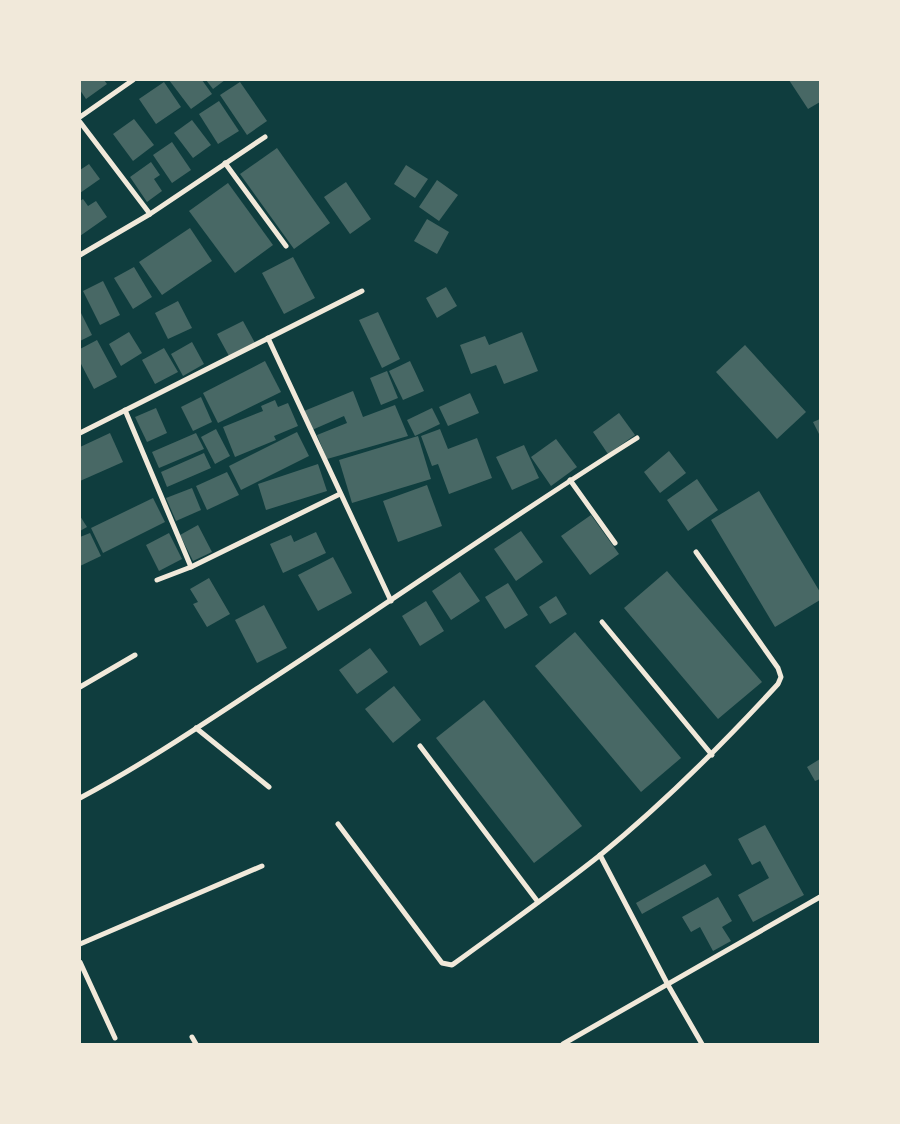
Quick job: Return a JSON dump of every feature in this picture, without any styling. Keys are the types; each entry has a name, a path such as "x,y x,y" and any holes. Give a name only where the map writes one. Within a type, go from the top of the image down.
{"street":[{"path":"80,117 132,80"},
{"path":"80,122 150,214"},
{"path":"80,255 150,214 265,137"},
{"path":"225,163 286,246"},
{"path":"80,433 362,290"},
{"path":"268,338 391,602"},
{"path":"125,410 191,567"},
{"path":"80,798 134,769 391,602 570,480 637,438"},
{"path":"570,480 615,543"},
{"path":"157,580 191,567 340,494"},
{"path":"338,824 442,963 447,966 452,965 600,855 712,755 778,684 781,677 778,668 696,552"},
{"path":"602,622 712,755"},
{"path":"80,687 135,655"},
{"path":"196,728 269,787"},
{"path":"420,746 538,902"},
{"path":"600,855 702,1044"},
{"path":"80,944 262,866"},
{"path":"563,1044 820,896"},
{"path":"80,962 115,1038"},
{"path":"192,1037 196,1044"}],"building":[{"path":"80,80 104,80 107,84 86,99 80,90"},
{"path":"169,80 202,80 212,94 191,109"},
{"path":"206,80 225,80 213,89"},
{"path":"789,80 820,80 820,102 808,109"},
{"path":"164,82 181,107 156,124 139,99"},
{"path":"240,82 267,121 247,135 220,95"},
{"path":"219,101 239,131 218,144 199,114"},
{"path":"134,119 154,145 133,161 113,134"},
{"path":"192,120 211,145 193,158 174,133"},
{"path":"172,142 191,170 172,183 153,155"},
{"path":"277,148 330,223 294,249 240,174"},
{"path":"151,162 160,175 154,179 162,191 147,202 130,177"},
{"path":"89,164 100,179 80,193 80,170"},
{"path":"406,165 428,179 415,198 394,184"},
{"path":"437,180 458,195 439,221 419,207"},
{"path":"346,182 371,219 350,234 324,197"},
{"path":"228,183 273,245 235,273 189,211"},
{"path":"83,199 88,206 96,201 107,217 80,236 80,201"},
{"path":"427,219 449,232 437,254 414,241"},
{"path":"190,228 212,261 162,295 139,262"},
{"path":"293,257 315,298 284,314 262,273"},
{"path":"134,267 152,297 133,309 114,278"},
{"path":"103,281 120,315 100,325 83,291"},
{"path":"446,287 457,306 437,318 426,298"},
{"path":"178,301 192,328 168,339 155,313"},
{"path":"80,311 92,335 80,341"},
{"path":"378,312 400,359 382,368 359,320"},
{"path":"243,321 255,343 229,356 217,334"},
{"path":"129,332 142,353 121,366 109,344"},
{"path":"522,332 538,371 504,384 496,365 471,374 460,345 485,336 489,345"},
{"path":"97,340 117,377 94,389 80,362 80,349"},
{"path":"192,342 204,364 183,376 171,354"},
{"path":"745,345 806,412 777,439 716,372"},
{"path":"164,348 178,372 155,384 142,360"},
{"path":"265,361 281,392 218,423 203,393"},
{"path":"410,361 424,391 403,400 389,371"},
{"path":"387,371 398,398 381,405 370,378"},
{"path":"353,391 363,417 395,405 408,436 327,459 317,435 347,423 344,416 312,430 304,411"},
{"path":"470,393 479,413 448,426 439,407"},
{"path":"201,397 212,422 193,431 181,407"},
{"path":"275,400 278,407 288,403 298,426 274,436 276,440 235,457 223,427 263,411 261,406"},
{"path":"156,408 167,433 147,442 135,417"},
{"path":"432,408 440,424 415,436 407,420"},
{"path":"619,413 635,435 608,454 593,432"},
{"path":"820,419 820,436 813,422"},
{"path":"216,429 230,456 215,464 201,437"},
{"path":"440,429 448,449 477,438 492,478 449,494 438,464 432,466 421,436"},
{"path":"297,432 309,456 241,490 229,466"},
{"path":"110,433 123,462 80,481 80,447"},
{"path":"196,433 204,449 159,468 152,452"},
{"path":"418,436 431,479 352,503 339,460"},
{"path":"556,439 577,467 551,486 531,457"},
{"path":"524,445 539,478 512,490 496,457"},
{"path":"669,451 686,473 660,493 644,472"},
{"path":"204,453 211,468 167,487 161,472"},
{"path":"318,464 327,491 266,510 258,484"},
{"path":"227,472 239,495 207,510 196,486"},
{"path":"697,479 718,510 688,531 667,500"},
{"path":"427,485 442,526 398,542 383,501"},
{"path":"192,488 201,510 176,521 166,498"},
{"path":"759,491 820,592 820,600 775,627 711,520"},
{"path":"153,498 165,522 103,553 91,528"},
{"path":"591,515 619,554 590,575 561,536"},
{"path":"80,516 87,527 80,531"},
{"path":"198,525 212,552 193,561 180,535"},
{"path":"521,531 543,562 516,581 494,549"},
{"path":"316,532 326,553 283,573 270,544 291,535 294,542"},
{"path":"90,533 101,556 80,566 80,537"},
{"path":"169,533 182,559 159,571 146,545"},
{"path":"333,557 352,593 318,611 298,575"},
{"path":"667,571 762,682 718,719 624,608"},
{"path":"460,572 480,601 451,620 432,591"},
{"path":"209,578 230,614 207,627 193,604 198,602 190,589"},
{"path":"508,583 528,615 505,629 485,597"},
{"path":"556,596 567,614 550,624 539,607"},
{"path":"426,601 444,631 420,646 402,616"},
{"path":"264,605 287,648 257,663 235,620"},
{"path":"575,632 681,758 641,792 535,666"},
{"path":"370,648 388,672 357,694 339,670"},
{"path":"394,686 421,720 393,743 365,709"},
{"path":"484,700 582,826 534,863 436,738"},
{"path":"820,759 820,779 815,781 807,767"},
{"path":"765,825 804,895 753,922 738,895 769,878 760,861 752,865 738,839"},
{"path":"705,864 712,875 642,914 636,903"},
{"path":"718,897 732,921 722,927 731,941 713,951 700,927 691,932 682,917"}]}
